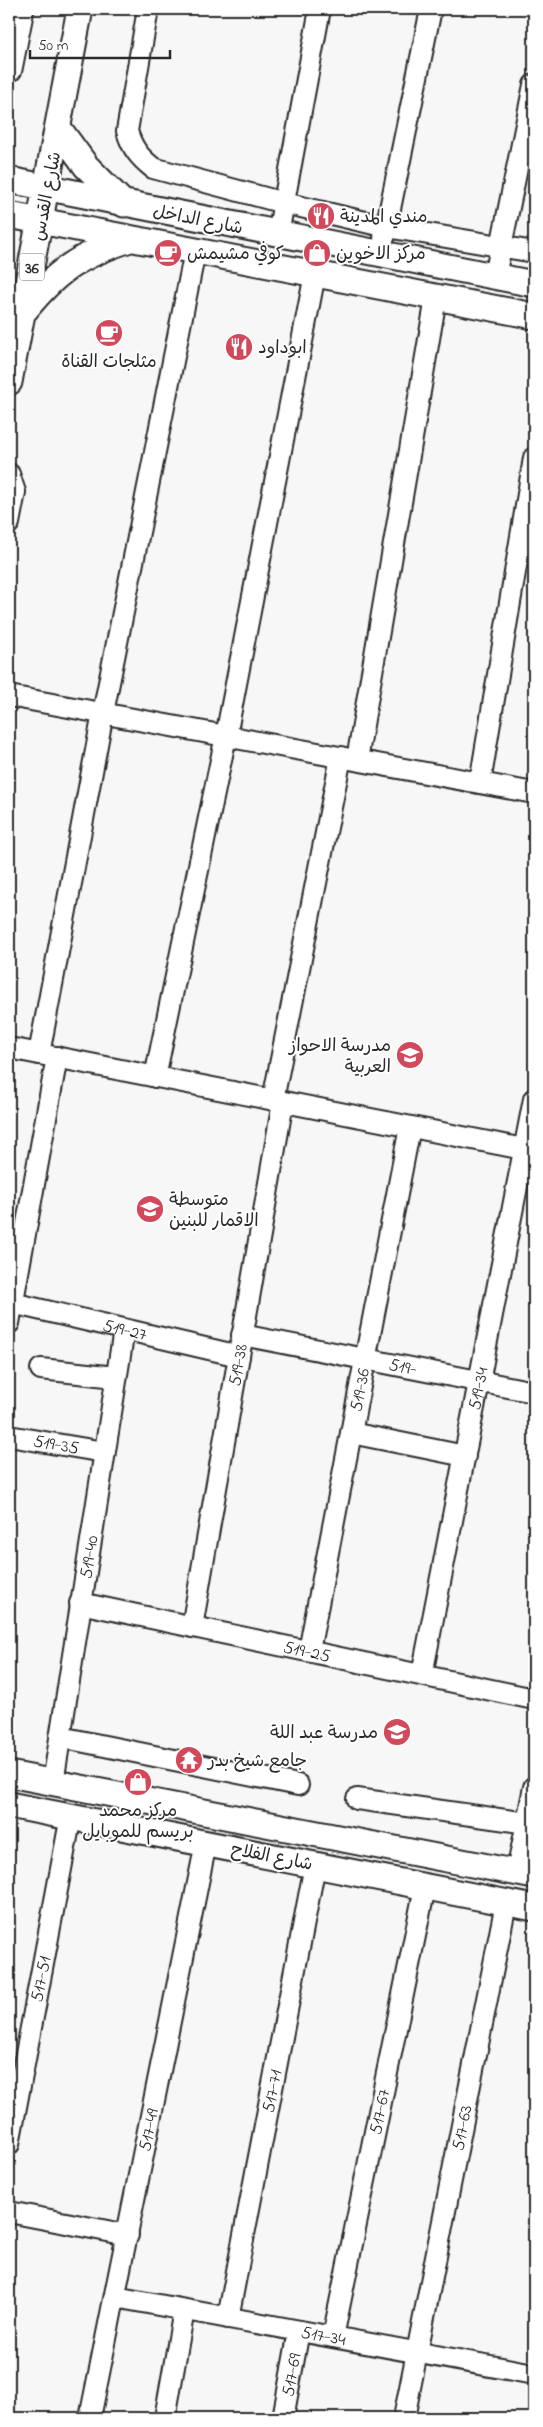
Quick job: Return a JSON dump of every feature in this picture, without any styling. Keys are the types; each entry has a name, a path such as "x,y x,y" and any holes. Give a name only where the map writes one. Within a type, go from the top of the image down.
{"main road":[{"path":"9,69 21,9"},
{"name":"شارع القدس","path":"9,382 59,129 80,9"},
{"path":"59,129 86,166 124,204"},
{"name":"شارع الداخل","path":"9,180 534,284"},
{"name":"شارع الداخل","path":"9,215 534,316"},
{"path":"22,314 45,285 68,266 99,249 131,239"},
{"name":"شارع الفلاح","path":"9,1774 526,1874"},
{"name":"شارع الفلاح","path":"9,1805 534,1908"}],"street":[{"path":"148,9 127,130 131,145 140,157 153,168 284,204 386,227 502,245 534,252"},
{"path":"278,234 320,9"},
{"path":"381,255 432,9"},
{"path":"495,276 531,121 534,85"},
{"path":"9,1324 48,1056 103,714 194,251"},
{"path":"155,1077 226,736 315,274"},
{"name":"519-38","path":"192,1626 239,1356 278,1101 349,759 436,298"},
{"path":"480,783 534,458"},
{"path":"9,474 15,492 9,522"},
{"path":"9,696 534,793"},
{"path":"9,1048 529,1150"},
{"name":"519-34","path":"422,1675 480,1381 529,1150 534,1099"},
{"name":"519-36","path":"310,1651 410,1127"},
{"name":"519-27","path":"12,1303 239,1356"},
{"name":"519-40","path":"53,1783 124,1330"},
{"name":"519-","path":"242,1334 534,1392"},
{"path":"40,1369 116,1377"},
{"path":"351,1432 465,1456"},
{"name":"519-35","path":"9,1436 104,1452"},
{"name":"519-25","path":"80,1603 534,1699"},
{"path":"60,1737 298,1785"},
{"path":"526,1874 527,1823 534,1787"},
{"path":"357,1799 527,1823"},
{"name":"517-51","path":"9,2144 71,1816"},
{"name":"517-49","path":"90,2418 206,1843"},
{"name":"517-71","path":"228,2318 315,1865"},
{"name":"517-67","path":"333,2337 425,1886"},
{"name":"517-63","path":"404,2418 506,1903"},
{"path":"9,2212 128,2235"},
{"name":"517-34","path":"115,2297 534,2374"},
{"path":"165,2418 184,2310"},
{"name":"517-69","path":"283,2418 299,2331"}],"place":[{"name":"مندي المدينة","path":"321,216"},
{"name":"كوفي مشيمش","path":"168,253"},
{"name":"مركز الاخوين","path":"317,253"},
{"name":"مثلجات القناة","path":"109,333"},
{"name":"ابوداود","path":"239,347"},
{"name":"مدرسة الاحواز العربية","path":"410,1055"},
{"name":"متوسطة الاقمار للبنين","path":"150,1209"},
{"name":"مدرسة عبد اللة","path":"397,1732"},
{"name":"جامع شيخ بدر","path":"189,1760"},
{"name":"مركز محمد بريسم للموبايل","path":"138,1782"}]}
